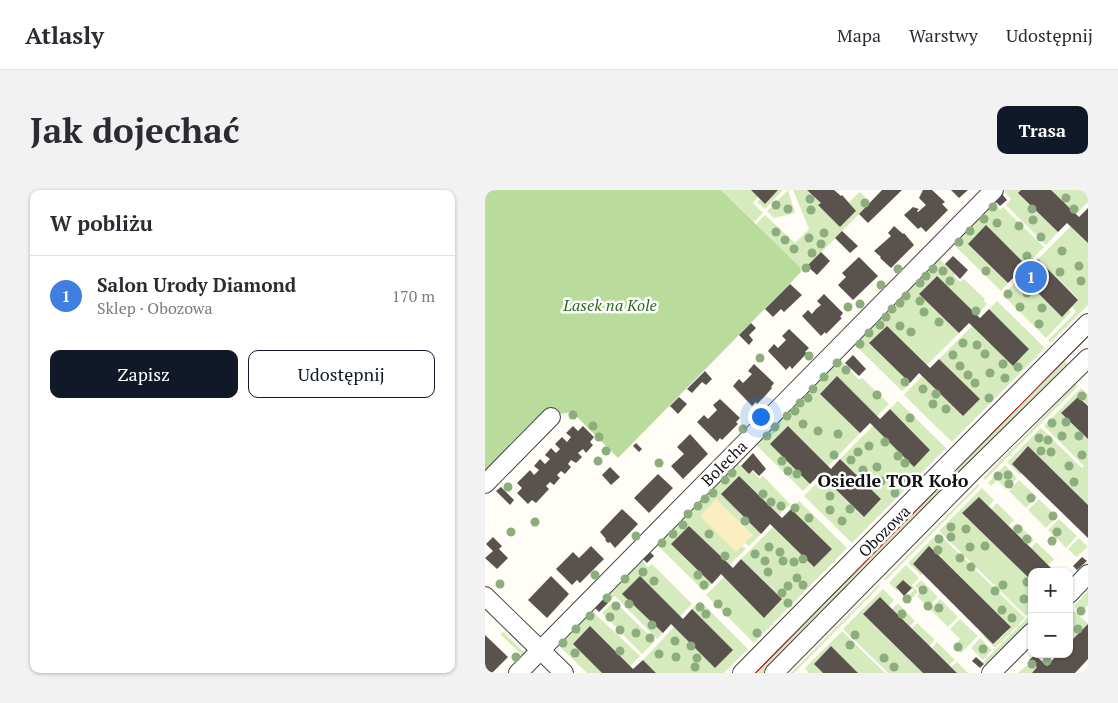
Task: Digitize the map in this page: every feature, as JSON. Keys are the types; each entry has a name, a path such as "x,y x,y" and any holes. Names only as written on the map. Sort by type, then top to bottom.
{"street":[{"name":"Bolecha","path":"518,673 994,190"},
{"name":"Obozowa","path":"743,673 1088,323"},
{"name":"Obozowa","path":"774,673 965,479 1088,358"},
{"path":"485,484 551,417"},
{"path":"1073,590 1088,574"},
{"path":"485,596 563,673"},
{"path":"991,673 1028,636"}],"green space":[{"name":"Lasek na Kole","path":"485,190 721,190 800,267 801,272 618,458 572,412 559,414 485,477"},
{"path":"721,190 751,190 758,197 753,203 763,213 754,222"},
{"path":"778,190 783,190 765,209 757,202 760,199 765,203"},
{"path":"788,190 795,213 774,218 767,211"},
{"path":"793,190 807,190 821,203 819,205 840,227 856,212 848,203 860,192 870,203 802,272 800,267 756,224 765,215 795,243 809,229"},
{"path":"1004,190 1021,190 1019,193 1058,232 1046,245 1006,205 1011,199"},
{"path":"1051,190 1084,190 1088,194 1088,202 1076,214"},
{"path":"992,202 1000,210 1003,207 1044,247 1026,265 986,226 968,244 1008,283 1001,291 952,243"},
{"path":"1071,226 1088,243 1088,305 1050,343 1048,340 1076,312 1072,306 1078,299 1038,259"},
{"path":"938,257 955,274 954,276 960,282 964,279 985,299 984,301 987,304 977,315 936,276 919,294 959,333 927,365 887,326 870,343 910,383 902,391 853,343"},
{"path":"1021,276 1061,316 1069,309 1071,312 1046,338 1003,295"},
{"path":"997,301 1045,348 952,442 904,395 922,376 963,416 980,399 939,359 972,326 1013,366 1029,349 989,309"},
{"path":"839,358 859,380 862,378 889,404 877,416 837,376 820,394 860,433 828,466 788,426 810,484 803,491 754,443"},
{"path":"1063,360 1068,365 765,673 749,673"},
{"path":"1076,384 1078,386 985,480 983,478"},
{"path":"1081,388 1088,395 1088,405 1078,397 1061,413 1088,439 1088,505 1028,446 1017,457 1022,473 1020,475 1007,462 1041,428 1082,468 1084,466 1044,426"},
{"path":"898,401 946,448 852,543 804,496 823,477 863,517 881,500 840,459 873,426 914,466 930,450 890,409"},
{"path":"736,462 749,474 752,471 760,479 763,476 790,504 779,515 738,476 721,494 761,534 749,546 745,543 752,535 742,546 746,549 729,565 689,526 672,544 712,584 704,591 655,543"},
{"path":"1005,465 1017,478 1006,489 997,480 991,486 988,483"},
{"path":"1019,480 1037,497 1026,508 1009,491"},
{"path":"978,484 979,486 886,580 884,579"},
{"path":"982,488 994,500 989,506 979,497 962,513 1028,577 1028,614 1026,616 939,531"},
{"path":"1039,499 1057,517 1046,528 1028,510"},
{"path":"799,501 847,548 754,643 706,595 724,577 765,617 782,599 741,559 773,527 814,567 832,549 791,509"},
{"path":"997,503 1014,520 1008,526 991,509"},
{"path":"1059,519 1077,536 1066,548 1058,539 1052,544 1050,542 1054,536 1048,530"},
{"path":"1017,523 1034,540 1028,545 1011,528"},
{"path":"938,533 1025,618 995,648 983,636 984,634 1001,638 1011,627 929,547 913,564 923,574 921,575 908,563"},
{"path":"1079,538 1088,547 1076,557 1068,549"},
{"path":"1036,542 1054,559 1048,565 1031,548"},
{"path":"640,559 648,567 652,564 692,604 680,616 639,577 623,594 663,633 657,639 615,596 608,603 602,597"},
{"path":"906,565 919,578 912,585 918,592 908,602 905,599 914,590 906,583 897,591 889,583"},
{"path":"921,580 938,597 928,607 917,596 921,591 915,586"},
{"path":"879,584 880,586 794,673 791,673"},
{"path":"883,589 894,600 889,606 873,604 863,614 923,673 888,673 843,629"},
{"path":"1088,591 1088,605 1081,613 1074,606"},
{"path":"940,599 958,617 948,627 930,609"},
{"path":"614,601 655,641 642,654 602,613"},
{"path":"700,601 748,649 724,673 656,673 643,660 674,627 715,667 692,609"},
{"path":"898,603 915,621 910,626 892,609"},
{"path":"590,609 640,656 630,666 590,627 602,673 587,673 556,643"},
{"path":"1073,610 1088,624 1073,639"},
{"path":"1028,617 1028,623 987,665 983,662"},
{"path":"960,619 978,636 961,653 954,646 960,639 950,629"},
{"path":"917,623 935,640 929,646 912,628"},
{"path":"842,631 885,673 858,673 831,646 814,664 823,673 809,673 805,668"},
{"path":"503,632 526,654 524,657 500,634"},
{"path":"980,638 992,650 983,660 971,648"},
{"path":"937,642 955,660 949,665 932,648"},
{"path":"957,662 968,673 957,673 951,667"},
{"path":"1031,662 1037,667 1032,673 1018,673"}],"sand":[{"path":"716,499 753,535 736,552 700,516"}],"building":[{"path":"751,190 778,190 765,204"},
{"path":"807,190 834,190 842,195 856,211 840,227 818,205 821,203"},
{"path":"882,190 902,190 868,223 859,214"},
{"path":"923,190 932,190 945,202 942,204 948,210 926,232 921,227 918,229 904,215 913,207 919,209 918,212 926,205 919,198"},
{"path":"951,190 968,190 959,198"},
{"path":"1021,190 1051,190 1079,217 1088,208 1088,243 1067,223 1058,232 1018,193"},
{"path":"1002,194 1007,200 1000,206 995,201"},
{"path":"986,225 1029,268 1038,259 1078,300 1062,317 1018,273 1008,283 968,244"},
{"path":"894,226 904,233 914,245 891,268 874,251 891,236 888,233"},
{"path":"842,231 858,246 850,253 835,238"},
{"path":"821,252 830,261 817,275 807,266"},
{"path":"953,256 968,270 960,279 945,264"},
{"path":"859,257 878,276 853,300 838,285 846,277 842,273"},
{"path":"937,276 980,318 989,309 1029,349 1013,366 969,323 959,333 919,294"},
{"path":"790,284 802,295 784,312 781,309 773,317 765,309"},
{"path":"824,294 843,313 840,317 842,318 826,334 825,332 821,336 802,316 808,310 812,314 821,305 817,301"},
{"path":"751,323 756,328 749,335 753,340 749,345 739,335"},
{"path":"887,326 930,368 939,359 980,399 963,416 919,373 910,383 869,343"},
{"path":"789,329 809,348 805,352 807,353 792,369 790,366 786,370 768,351 774,344 778,348 786,340 782,336"},
{"path":"853,355 866,369 859,376 845,363"},
{"path":"754,364 774,383 765,396 752,406 733,386 739,379 743,383 752,374 748,371"},
{"path":"705,371 712,379 706,385 702,382 692,393 687,389"},
{"path":"837,376 880,419 890,409 930,450 914,467 870,423 860,433 820,394"},
{"path":"679,397 687,404 678,414 670,406"},
{"path":"1078,397 1088,406 1088,439 1061,413"},
{"path":"720,399 740,418 736,422 738,424 722,440 720,438 717,442 697,422 704,415 708,419 717,410 713,405"},
{"path":"573,426 578,431 583,426 594,437 590,442 593,445 586,453 583,449 578,453 582,457 576,463 571,460 568,464 571,467 565,474 561,471 557,475 560,478 554,485 550,482 546,486 549,489 536,503 532,500 528,504 517,493 522,488 517,483 530,470 534,475 539,470 534,466 540,459 545,464 550,459 545,455 551,448 556,453 560,449 555,444 562,437 567,442 571,437 566,433"},
{"path":"788,426 831,469 840,459 881,499 864,517 820,474 810,484 770,444"},
{"path":"690,434 708,454 683,479 671,466 684,454 677,447"},
{"path":"636,443 642,449 639,452 633,446"},
{"path":"1028,446 1088,505 1088,538 1012,464"},
{"path":"753,453 766,469 759,476 753,470 749,474 741,466"},
{"path":"610,467 620,477 611,485 602,475"},
{"path":"658,474 673,488 649,513 634,498"},
{"path":"739,476 782,518 791,509 832,549 814,567 770,524 761,534 721,494"},
{"path":"501,487 514,500 510,505 496,491"},
{"path":"979,497 1051,568 1028,568 1028,577 962,513"},
{"path":"622,509 638,524 615,548 610,542 608,543 605,540 600,532"},
{"path":"689,526 733,568 741,559 782,599 764,618 721,574 712,584 671,544"},
{"path":"493,537 502,546 499,549 508,558 497,569 485,558 493,551 486,544"},
{"path":"591,546 604,559 580,583 577,580 572,585 556,569 573,552 579,558"},
{"path":"929,546 1011,627 993,644 913,564"},
{"path":"650,552 654,556 647,563 643,559"},
{"path":"1082,557 1087,561 1077,570 1073,566"},
{"path":"551,576 569,594 547,618 528,600"},
{"path":"640,576 683,619 692,609 733,650 715,668 671,624 663,633 622,594"},
{"path":"903,580 912,588 904,596 896,587"},
{"path":"880,597 957,673 923,673 863,614"},
{"path":"603,598 608,603 599,612 594,607"},
{"path":"1088,624 1088,659 1075,673 1032,673 1037,667 1029,660 1031,658 1038,658 1047,666 1054,658 1073,658 1073,639"},
{"path":"590,626 633,669 643,660 656,673 602,673 573,644"},
{"path":"485,635 508,657 492,673 485,673"},
{"path":"831,646 858,673 823,673 814,664"},
{"path":"976,657 984,664 980,668 972,661"}],"tram line":[{"path":"756,673 1088,336"}],"place":[{"name":"Salon Urody Diamond","path":"1031,277"}],"district":[{"name":"Osiedle TOR Koło","path":"893,481"}]}
